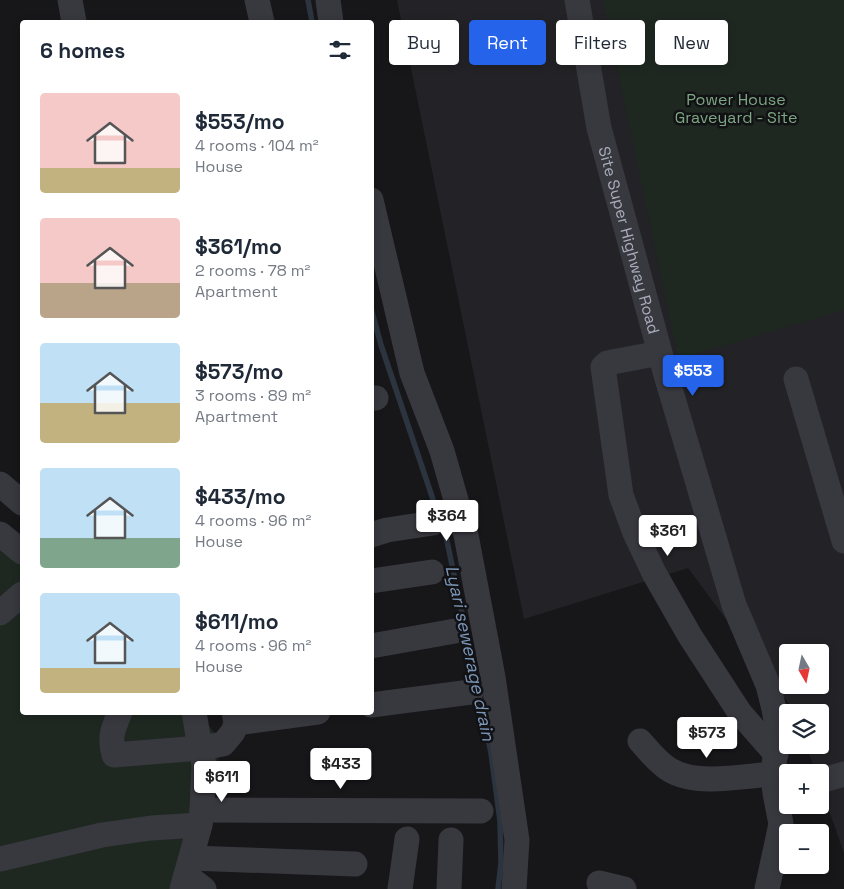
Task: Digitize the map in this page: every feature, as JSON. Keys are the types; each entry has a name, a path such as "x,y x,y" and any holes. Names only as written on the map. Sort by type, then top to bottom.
{"street":[{"path":"70,0 74,20"},
{"path":"256,0 261,20"},
{"path":"328,0 331,20"},
{"name":"Site Super Highway Road","path":"577,0 599,128 660,353 734,604 768,685 778,731 778,778 781,824 767,889"},
{"path":"374,213 412,373 442,451 466,535 494,677 517,840 514,889"},
{"path":"640,741 660,763 672,771 688,777 709,779 778,778 740,713 690,636 654,573 635,533 621,495 604,364 660,353"},
{"path":"796,379 844,541"},
{"path":"0,484 20,501"},
{"path":"374,534 433,523"},
{"path":"374,581 432,572"},
{"path":"0,613 20,596"},
{"path":"374,645 455,631"},
{"path":"374,706 471,692"},
{"path":"119,715 110,743 114,754 200,748 223,744 233,732 235,718 276,715"},
{"path":"194,715 204,764 201,818 191,878 355,864"},
{"path":"829,778 844,774"},
{"path":"0,859 102,835 201,818 481,811"},
{"path":"400,889 407,839"},
{"path":"449,889 451,840"},
{"path":"599,883 624,889"}],"shaded area":[{"path":"397,0 844,0 844,853 829,810 829,764 813,764 809,754 829,754 829,704 789,704 782,694 829,694 829,644 779,644 779,690 688,568 524,619 410,65 459,65 459,20 401,20"}],"green space":[{"name":"Power House Graveyard - Site","path":"603,0 844,0 844,310 678,359 617,65 645,65 645,20 607,20"},
{"path":"0,530 20,546 20,715 201,715 223,744 180,889 0,889"}],"waterway":[{"name":"Lyari sewerage drain","path":"308,0 312,20"},
{"name":"Lyari sewerage drain","path":"374,319 447,541 491,753 500,821 501,863 498,889"}]}
